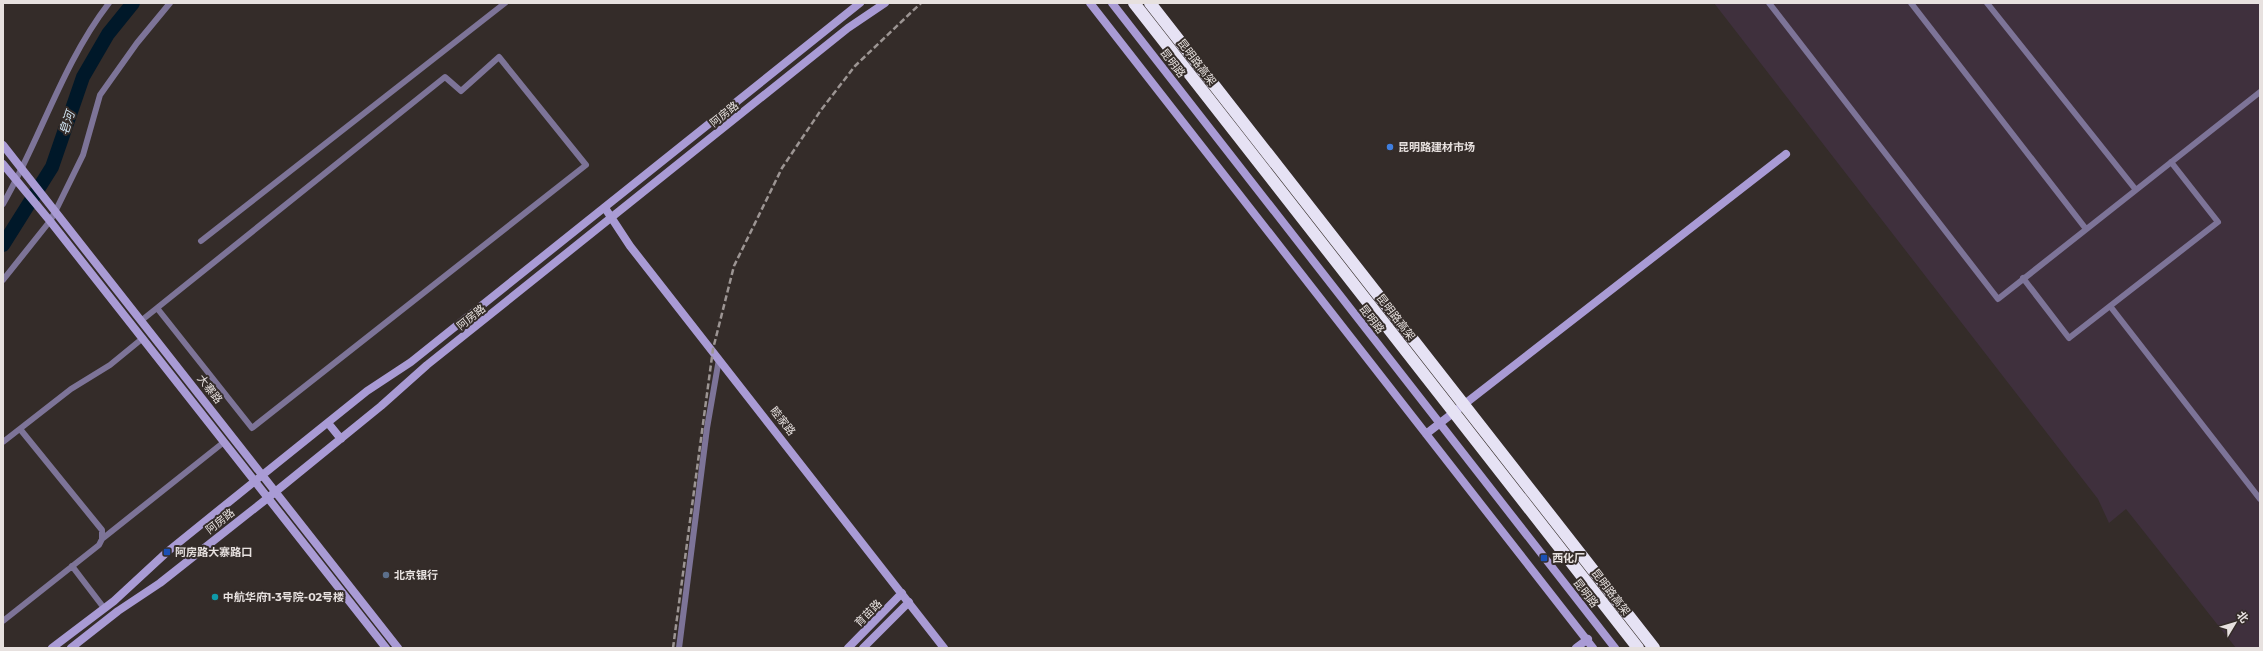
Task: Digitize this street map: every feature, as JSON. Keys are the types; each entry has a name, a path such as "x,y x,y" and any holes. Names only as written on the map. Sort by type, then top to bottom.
{"highway":[{"name":"昆明路高架","path":"1134,3 1638,648"},
{"name":"昆明路高架","path":"1150,3 1654,648"}],"main road":[{"name":"阿房路","path":"52,648 104,608 167,552 328,422 367,391 411,362 860,3"},
{"name":"阿房路","path":"71,648 118,611 160,583 269,497 341,439 427,365 848,28 885,3"},
{"path":"1090,3 1593,648"},
{"name":"昆明路","path":"1112,3 1615,648"},
{"name":"大寨路","path":"3,145 263,474 398,648"},
{"path":"1426,434 1786,154"},
{"name":"大寨路","path":"3,164 269,497 386,648"},
{"name":"睦家路","path":"605,208 613,217 630,246 944,648"},
{"path":"328,422 341,439"},
{"name":"育苗路","path":"848,648 902,593"},
{"name":"育苗路","path":"863,648 909,602"},
{"path":"1576,648 1587,639"}],"street":[{"path":"3,204 17,181 62,79 90,28 109,3"},
{"path":"3,280 50,221 55,212 83,155 100,95 137,43 170,3"},
{"path":"201,241 505,3"},
{"path":"1769,3 1998,299 2260,92"},
{"path":"1912,3 2086,229"},
{"path":"1987,3 2136,190"},
{"path":"142,320 445,77 461,91 499,57 586,164 252,428 157,308"},
{"path":"2024,278 2070,338 2218,222 2171,162"},
{"path":"2110,306 2260,500"},
{"path":"3,442 70,390 110,365 143,338"},
{"path":"679,648 707,428 719,358"},
{"path":"20,429 102,530 102,539"},
{"path":"3,621 99,545 102,539 224,442"},
{"path":"72,566 104,608"}],"shaded area":[{"path":"1714,3 2260,3 2260,648 2236,648 2126,509 2109,523 2098,499"}],"waterway":[{"name":"皂河","path":"3,245 52,167 83,77 108,34 133,3"}],"railway":[{"path":"673,648 713,349 734,266 782,168 821,110 855,66 921,3"}],"place":[{"name":"昆明路建材市场","path":"1390,147"},
{"name":"阿房路大寨路口","path":"167,552"},
{"name":"西化厂","path":"1544,558"},
{"name":"北京银行","path":"386,575"},
{"name":"中航华府1-3号院-02号楼","path":"215,597"}]}
